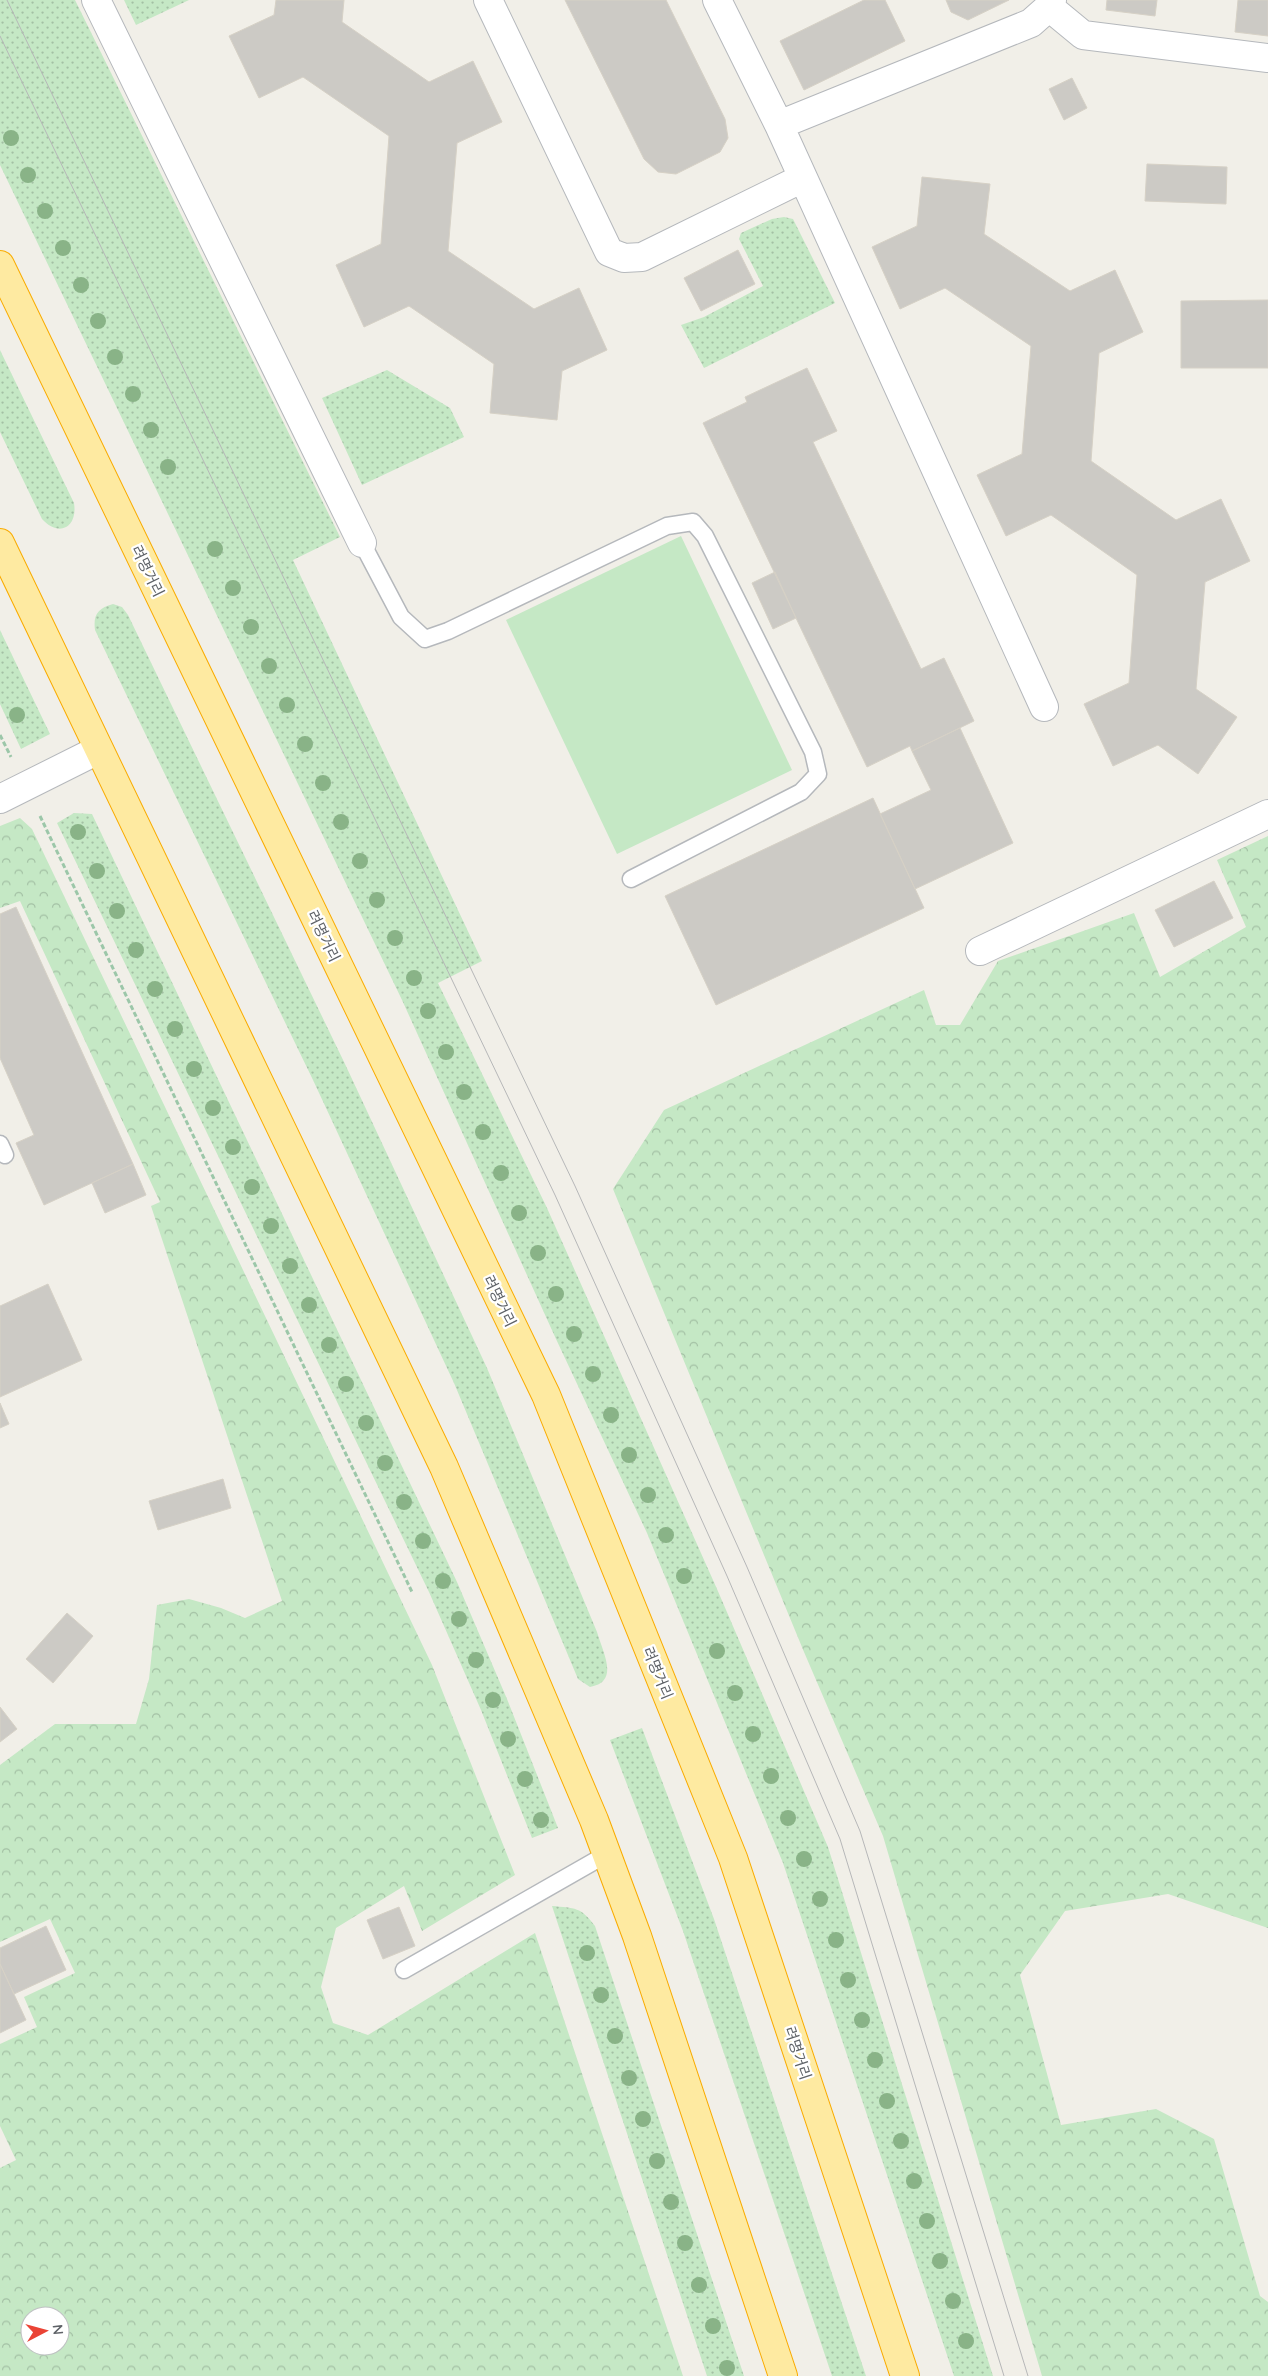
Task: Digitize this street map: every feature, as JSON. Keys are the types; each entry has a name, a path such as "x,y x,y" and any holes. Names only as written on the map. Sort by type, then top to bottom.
{"highway":[{"name":"려명거리","path":"0,265 546,1395 733,1858 905,2376"},
{"path":"0,543 444,1467 607,1854 637,1936 783,2376"}],"street":[{"path":"96,0 362,543"},
{"path":"488,0 608,252 624,258 642,257 803,178"},
{"path":"717,0 779,125 1044,706"},
{"path":"779,125 1031,23 1050,3 1083,35 1268,58"},
{"path":"0,799 98,750"},
{"path":"980,952 1268,814"}],"lane":[{"path":"362,543 402,617 425,639 448,631 667,526 693,522 705,536 813,752 818,774 801,792 631,879"},
{"path":"404,1970 607,1854"}],"path":[{"path":"0,735 412,1592"}],"green space":[{"path":"0,0 75,0 340,537 293,560 482,961 438,983 547,1208 717,1589 828,1847 993,2376 954,2376 783,1863 647,1533 556,1339 402,1000 0,165"},
{"path":"124,0 189,0 136,25"},
{"path":"784,217 793,219 835,303 704,368 681,325 704,317 763,286 739,239 741,233 772,219"},
{"path":"0,350 74,503 73,518 70,524 61,529 48,525 42,519 0,432"},
{"path":"387,370 450,408 464,437 362,485 322,398"},
{"path":"681,536 792,770 617,854 506,620"},
{"path":"113,604 122,607 128,615 345,1064 487,1368 597,1632 607,1666 605,1679 599,1684 590,1687 578,1679 454,1383 313,1080 95,630 96,616 100,610"},
{"path":"0,630 50,734 21,749 0,704"},
{"path":"74,813 92,814 457,1582 507,1699 558,1828 532,1838 481,1710 429,1592 57,823"},
{"path":"20,818 32,829 432,1665 515,1875 422,1931 404,1886 336,1928 321,1987 333,2023 368,2035 535,1933 683,2376 0,2376 0,2168 16,2160 0,2126 0,2044 37,2027 24,1997 75,1973 50,1919 0,1942 0,1765 55,1724 136,1724 149,1679 157,1605 189,1599 221,1608 245,1618 282,1601 151,1206 160,1202 20,901 0,908 0,826"},
{"path":"1268,836 1268,1928 1168,1894 1065,1911 1020,1975 1061,2125 1156,2109 1214,2139 1260,2296 1268,2302 1268,2376 1042,2376 883,1836 804,1652 613,1189 664,1110 924,990 936,1025 960,1025 998,961 1134,913 1160,977 1246,927 1217,860"},
{"path":"642,1728 714,1919 866,2376 832,2376 683,1931 610,1740"},
{"path":"552,1906 577,1910 586,1915 595,1926 744,2376 707,2376"}],"building":[{"path":"276,0 344,0 342,22 429,82 473,61 502,122 457,143 448,251 534,309 579,288 607,350 562,371 557,420 490,413 494,364 409,306 364,327 336,265 381,244 389,136 303,77 259,98 229,36 274,15"},
{"path":"565,0 666,0 725,119 728,138 720,152 676,174 658,172 644,159"},
{"path":"864,0 885,0 905,41 804,90 780,41"},
{"path":"946,0 1009,0 968,20 951,12"},
{"path":"1107,0 1157,0 1155,16 1106,10"},
{"path":"1238,0 1268,0 1268,36 1235,32"},
{"path":"1072,78 1087,108 1064,120 1049,89"},
{"path":"1147,164 1227,167 1226,204 1145,201"},
{"path":"922,177 990,184 984,234 1070,291 1115,270 1143,332 1099,353 1091,461 1176,520 1221,499 1250,561 1205,582 1196,689 1237,717 1198,774 1158,745 1113,766 1084,704 1129,683 1137,575 1051,515 1006,536 977,475 1022,454 1031,346 945,288 900,309 872,247 917,226"},
{"path":"738,250 755,284 701,311 684,278"},
{"path":"1268,300 1268,368 1181,368 1181,301"},
{"path":"807,368 837,431 813,442 921,669 944,658 974,721 912,751 910,746 867,767 703,423 747,402 745,397"},
{"path":"775,572 796,618 773,629 752,583"},
{"path":"960,728 1013,843 915,889 880,814 931,790 912,751"},
{"path":"873,798 924,908 716,1005 665,896"},
{"path":"1214,881 1233,918 1174,947 1155,910"},
{"path":"16,907 133,1164 44,1205 16,1143 34,1135 0,1058 0,914"},
{"path":"133,1164 146,1195 105,1213 92,1183"},
{"path":"48,1284 82,1360 0,1397 0,1306"},
{"path":"0,1403 9,1424 0,1428"},
{"path":"223,1479 231,1508 158,1530 149,1501"},
{"path":"67,1613 93,1636 53,1683 26,1659"},
{"path":"0,1707 17,1729 0,1742"},
{"path":"399,1907 415,1946 383,1959 367,1920"},
{"path":"46,1926 66,1970 14,1994 0,1964 0,1948"},
{"path":"0,1964 26,2020 0,2033"}],"tram line":[{"path":"7,0 575,1186 747,1567 860,1831 1028,2376"},
{"path":"0,36 555,1195 727,1576 840,1839 1004,2376"}]}
